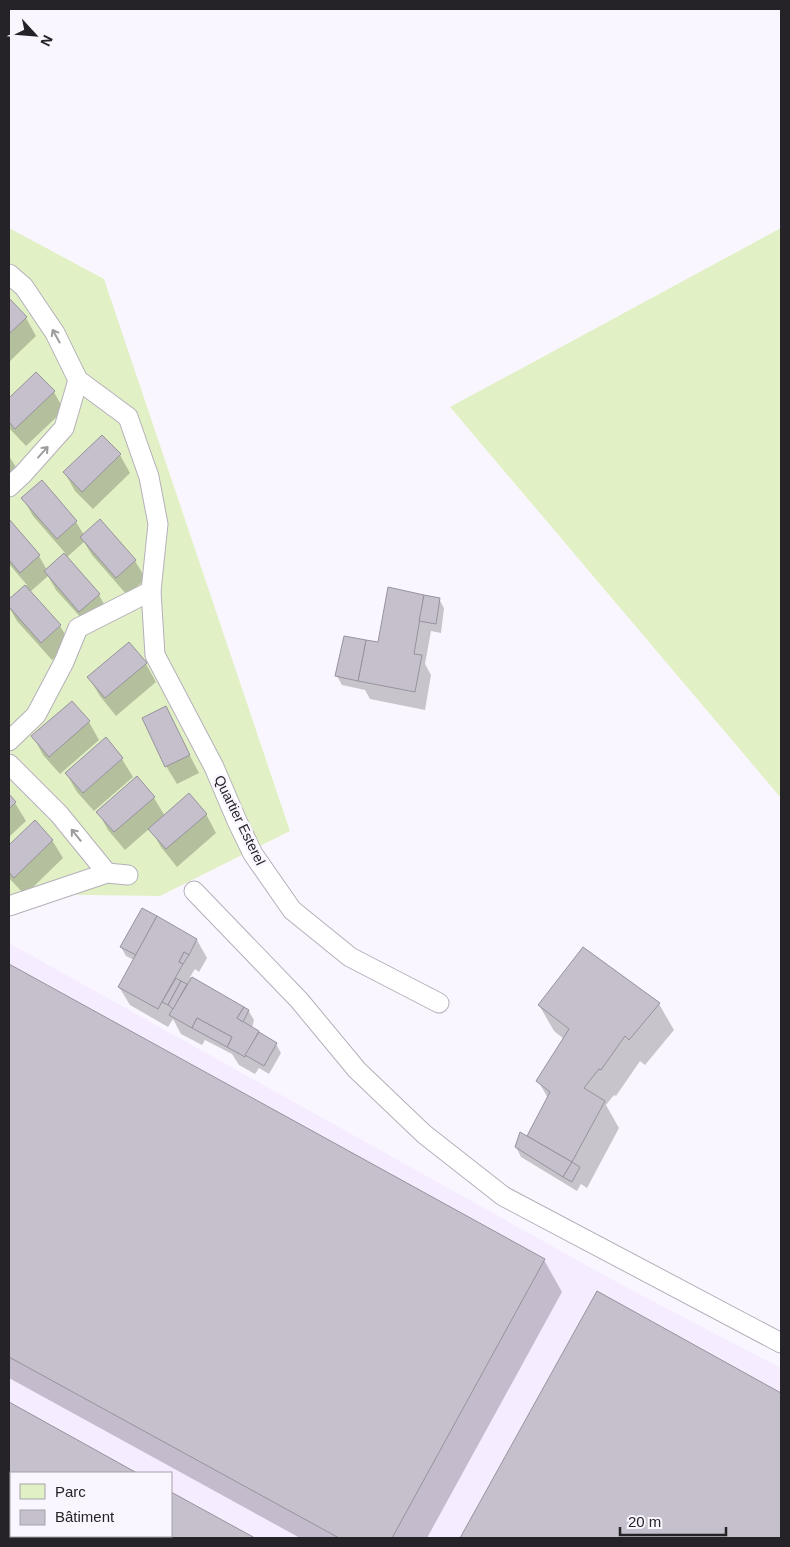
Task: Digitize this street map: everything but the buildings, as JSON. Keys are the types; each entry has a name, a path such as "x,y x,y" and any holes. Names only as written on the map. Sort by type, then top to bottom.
{"lane":[{"name":"Quartier Esterel","path":"9,274 24,287 55,333 78,380 128,416 149,477 158,524 151,592 155,655 214,767 253,854 292,910 350,957 439,1003"},
{"path":"9,487 64,428 78,380"},
{"path":"9,741 36,715 64,662 78,628 151,592"},
{"path":"9,764 59,814 106,873"},
{"path":"9,906 106,873 128,875"},
{"path":"194,891 299,1000 356,1070 424,1134 504,1196 781,1343"}],"shaded area":[{"path":"9,943 622,1285 781,1368 781,1538 9,1538"}],"green space":[{"path":"9,228 104,279 290,831 160,896 9,894"},
{"path":"781,228 781,798 450,407"}]}
